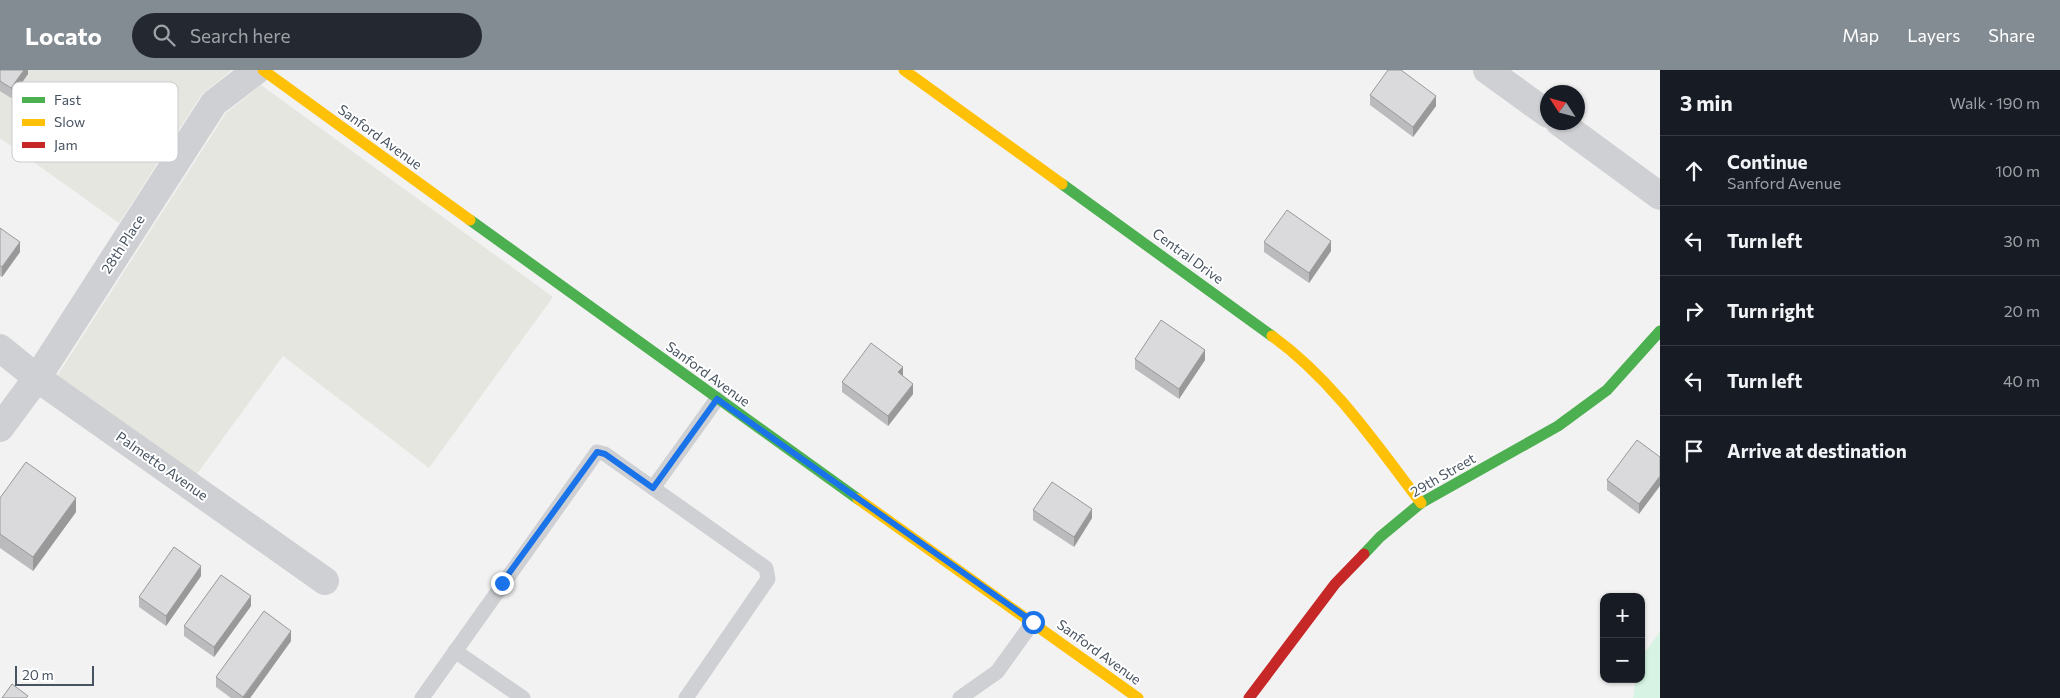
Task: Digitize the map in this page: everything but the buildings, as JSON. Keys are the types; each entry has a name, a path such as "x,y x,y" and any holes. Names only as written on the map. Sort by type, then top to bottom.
{"street":[{"name":"28th Place","path":"178,159 214,103 257,70"},
{"name":"Sanford Avenue","path":"263,70 717,399 1138,698"},
{"name":"Central Drive","path":"904,70 1285,345 1352,410 1421,503"},
{"path":"1487,70 1540,108"},
{"path":"1570,130 1660,196"},
{"name":"28th Place","path":"0,428 38,378 176,162"},
{"name":"29th Street","path":"1249,698 1335,584 1380,537 1421,503 1558,426 1607,390 1660,330"},
{"name":"Palmetto Avenue","path":"0,348 38,378 325,581"}],"lane":[{"path":"653,488 717,399"},
{"path":"422,698 597,452 605,454 766,568 768,578 686,698"},
{"path":"960,698 997,672 1033,622"},
{"path":"454,651 523,698"}],"shaded area":[{"path":"0,70 232,70 202,94 178,131 178,82 12,82 12,147 0,138"},
{"path":"261,85 553,297 429,468 283,356 197,474 57,376 226,113"},
{"path":"34,162 158,162 119,223"}],"green space":[{"path":"1660,632 1660,698 1633,698 1635,683 1645,683 1645,653"}],"traffic: fast":[{"path":"1062,184 1272,336"},
{"path":"470,220 858,499"},
{"path":"1364,554 1380,537 1421,503 1558,426 1607,390 1660,331"}],"traffic: slow":[{"path":"263,70 470,220"},
{"path":"904,70 1062,184"},
{"path":"1272,336 1315,372 1334,393 1370,436 1421,503"},
{"path":"858,499 1138,698"}],"traffic: jam":[{"path":"1249,698 1335,584 1364,554"}],"route":[{"path":"502,583 597,452 605,454 653,488 717,399 1033,622"}]}
